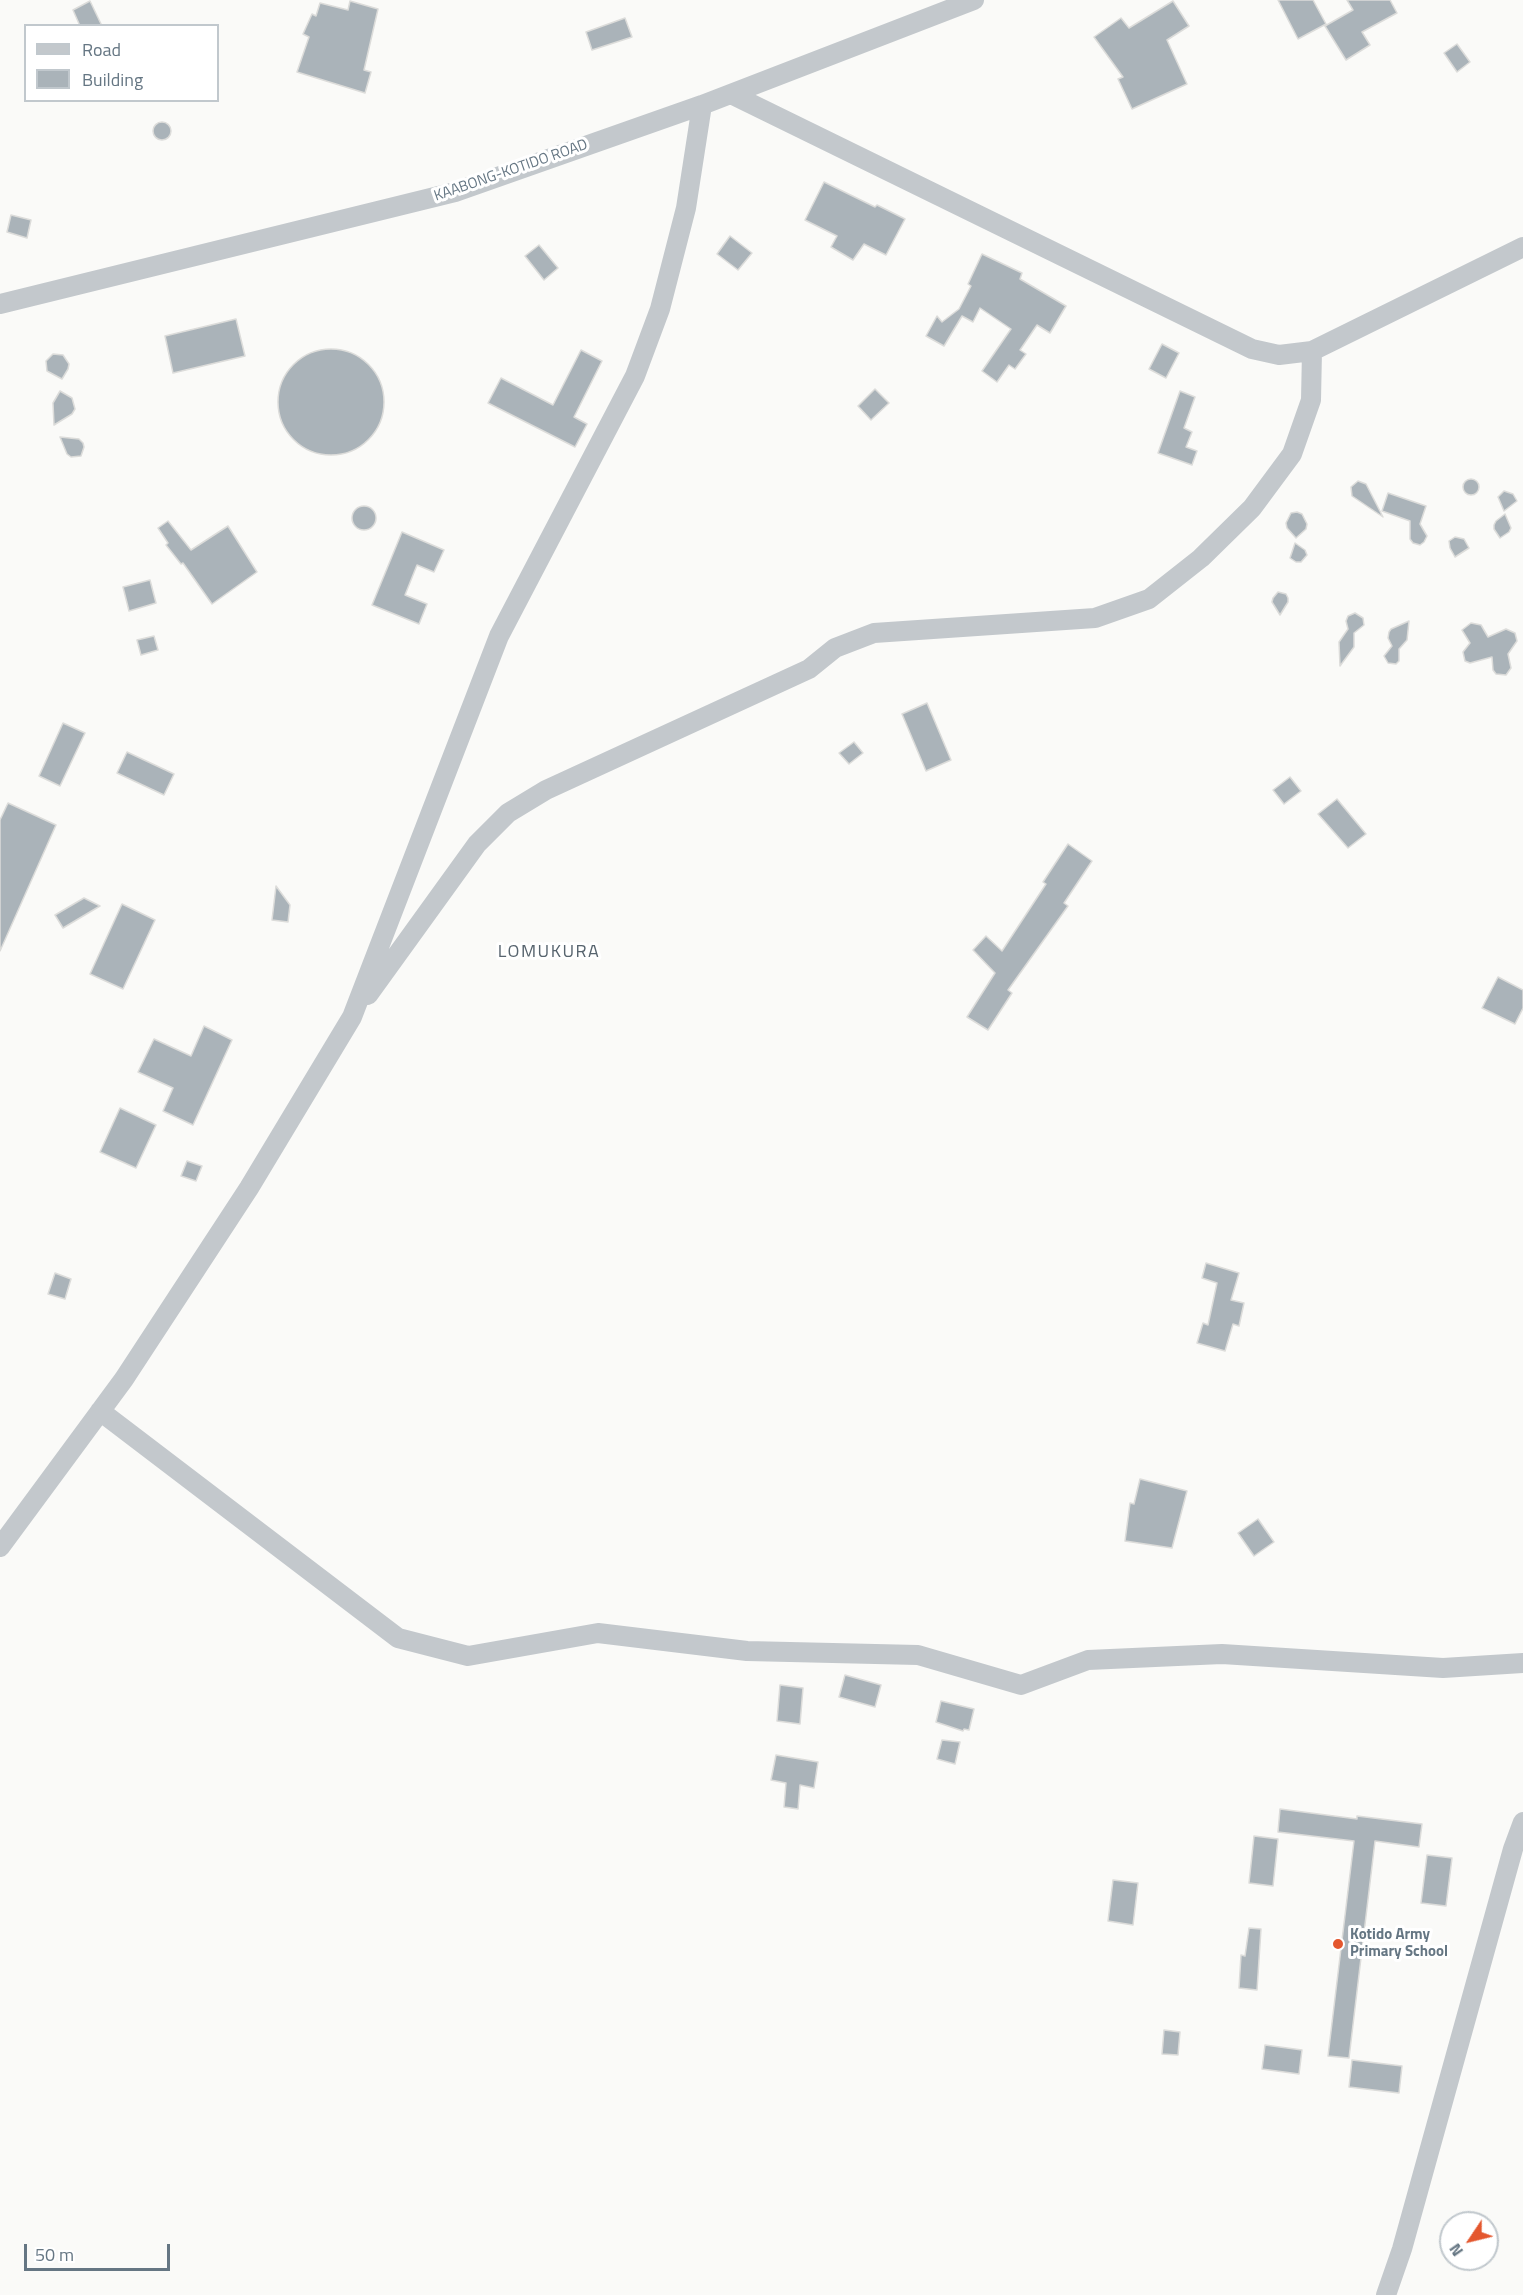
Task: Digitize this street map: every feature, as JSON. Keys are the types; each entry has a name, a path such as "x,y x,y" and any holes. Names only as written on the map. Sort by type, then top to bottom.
{"street":[{"name":"KAABONG-KOTIDO ROAD","path":"0,304 455,192 702,105 974,0"},
{"path":"731,94 1252,349 1280,355 1312,351 1523,247"},
{"path":"352,1017 499,636 639,365 660,309 686,208 702,105"},
{"path":"0,1547 124,1379 249,1188 352,1017 477,844 508,813 546,790 809,669 835,648 874,633 1095,618 1149,599 1201,558 1252,508 1292,454 1311,400 1312,351"},
{"path":"100,1411 398,1638 468,1656 598,1633 747,1652 918,1655 1022,1685 1088,1660 1211,1654 1443,1668 1523,1663"},
{"path":"1386,2295 1402,2249 1513,1849 1523,1822"}],"building":[{"path":"1278,0 1313,0 1326,24 1298,39"},
{"path":"1347,0 1390,0 1397,13 1362,32 1370,45 1346,60 1325,26 1353,10"},
{"path":"90,1 101,24 79,24 73,10"},
{"path":"350,1 378,9 364,70 371,72 365,93 297,72 309,37 303,34 312,14 316,16 320,3 348,10"},
{"path":"1173,1 1189,26 1167,40 1187,84 1132,109 1118,79 1123,77 1094,37 1121,18 1129,28"},
{"path":"625,18 632,37 592,50 586,32"},
{"path":"1457,44 1470,62 1457,72 1444,53"},
{"path":"162,122 168,125 171,131 168,137 162,140 156,137 153,131 156,125"},
{"path":"824,182 905,219 886,255 864,244 853,260 831,247 837,236 805,220"},
{"path":"11,215 31,220 27,238 7,232"},
{"path":"730,236 752,253 738,270 717,254"},
{"path":"539,245 558,268 544,280 525,256"},
{"path":"982,254 1022,273 1020,279 1066,306 1050,333 1037,325 1020,350 1026,354 1015,369 1009,365 997,382 982,371 1011,329 980,308 973,322 962,316 944,346 926,336 937,316 942,322 959,309 971,286 968,284"},
{"path":"236,319 245,356 173,373 165,336"},
{"path":"1162,344 1179,353 1166,378 1149,369"},
{"path":"331,349 351,353 368,365 380,382 384,402 380,422 368,439 351,451 331,455 311,451 294,439 282,422 278,402 282,382 294,365 311,353"},
{"path":"581,350 602,361 574,417 587,424 575,447 488,403 501,378 553,405"},
{"path":"53,354 63,355 69,364 62,379 47,371 46,361"},
{"path":"875,389 889,403 871,420 858,406"},
{"path":"60,391 72,398 75,409 72,414 54,425 53,403"},
{"path":"1180,391 1195,397 1184,428 1192,432 1186,447 1197,451 1192,465 1158,453"},
{"path":"60,437 79,439 84,447 81,456 71,457 67,454"},
{"path":"1468,479 1474,479 1479,487 1477,493 1468,495 1463,490 1463,484"},
{"path":"1358,481 1366,484 1383,517 1352,496 1351,487"},
{"path":"1504,491 1513,494 1517,501 1504,511 1498,497"},
{"path":"1388,493 1426,506 1420,524 1427,536 1420,545 1413,543 1410,539 1410,521 1382,511"},
{"path":"364,506 369,507 375,513 375,523 369,529 364,530 359,529 353,523 352,518 353,513 359,507"},
{"path":"1291,513 1302,514 1307,524 1306,529 1296,538 1287,528 1286,523"},
{"path":"1505,514 1511,528 1500,538 1494,525"},
{"path":"168,521 191,550 228,526 257,572 212,604 183,563 181,564 166,545 168,543 158,528"},
{"path":"402,532 444,550 434,572 417,565 405,595 427,604 419,624 372,605"},
{"path":"1455,537 1464,539 1469,548 1455,557 1449,541"},
{"path":"1295,543 1305,550 1307,555 1301,562 1290,558"},
{"path":"150,580 156,603 129,611 123,587"},
{"path":"1278,592 1286,594 1288,598 1280,615 1272,602"},
{"path":"1355,613 1363,618 1364,625 1354,633 1354,647 1340,666 1339,642 1348,629 1346,621 1348,616"},
{"path":"1409,621 1407,640 1399,649 1399,661 1396,664 1388,663 1384,656 1392,646 1388,638 1389,632"},
{"path":"1471,623 1481,625 1488,637 1506,629 1515,633 1517,641 1508,654 1511,668 1506,675 1496,674 1493,670 1492,657 1470,663 1465,661 1463,652 1470,643 1462,630"},
{"path":"154,636 158,650 141,655 137,640"},
{"path":"927,703 951,760 926,771 902,714"},
{"path":"63,723 85,733 60,786 39,776"},
{"path":"854,742 863,753 849,764 839,753"},
{"path":"127,752 174,774 164,795 117,773"},
{"path":"1290,777 1301,791 1284,804 1273,790"},
{"path":"1337,799 1366,834 1348,848 1318,814"},
{"path":"8,803 56,825 0,951 0,820"},
{"path":"1068,844 1092,861 1064,903 1068,906 1008,990 1012,993 988,1030 967,1017 995,973 973,950 986,936 1002,951 1046,884 1043,882"},
{"path":"276,886 290,905 288,922 272,920"},
{"path":"84,898 100,906 63,928 55,915"},
{"path":"122,904 155,920 123,989 90,974"},
{"path":"1498,977 1523,990 1523,1008 1515,1024 1482,1008"},
{"path":"204,1026 232,1040 193,1125 163,1111 173,1088 138,1072 154,1039 191,1056"},
{"path":"120,1108 156,1125 136,1168 100,1152"},
{"path":"187,1161 202,1166 196,1181 181,1176"},
{"path":"1206,1263 1239,1273 1231,1300 1244,1303 1239,1326 1233,1324 1225,1351 1197,1343 1203,1323 1208,1325 1217,1283 1202,1278"},
{"path":"55,1273 71,1279 65,1299 48,1294"},
{"path":"1140,1479 1187,1491 1172,1548 1125,1541 1130,1503 1134,1504"},
{"path":"1258,1519 1274,1542 1254,1556 1238,1533"},
{"path":"845,1675 881,1685 875,1707 839,1697"},
{"path":"780,1685 803,1688 800,1724 777,1721"},
{"path":"941,1701 974,1709 969,1730 964,1729 963,1731 936,1722"},
{"path":"942,1740 960,1742 955,1764 937,1759"},
{"path":"776,1755 818,1762 814,1788 800,1785 798,1809 784,1807 786,1783 771,1780"},
{"path":"1280,1809 1357,1819 1357,1816 1422,1824 1419,1847 1375,1841 1349,2058 1328,2056 1354,1841 1278,1832"},
{"path":"1254,1836 1278,1839 1273,1886 1249,1883"},
{"path":"1427,1855 1452,1858 1446,1906 1421,1903"},
{"path":"1113,1880 1138,1883 1133,1925 1108,1921"},
{"path":"1249,1928 1261,1929 1257,1990 1239,1988 1241,1955 1245,1956"},
{"path":"1164,2030 1180,2032 1178,2055 1162,2054"},
{"path":"1265,2045 1302,2050 1299,2074 1262,2069"},
{"path":"1352,2060 1402,2066 1399,2093 1349,2087"}],"place":[{"name":"Kotido Army Primary School","path":"1338,1944"}],"district":[{"name":"LOMUKURA","path":"549,953"}]}
